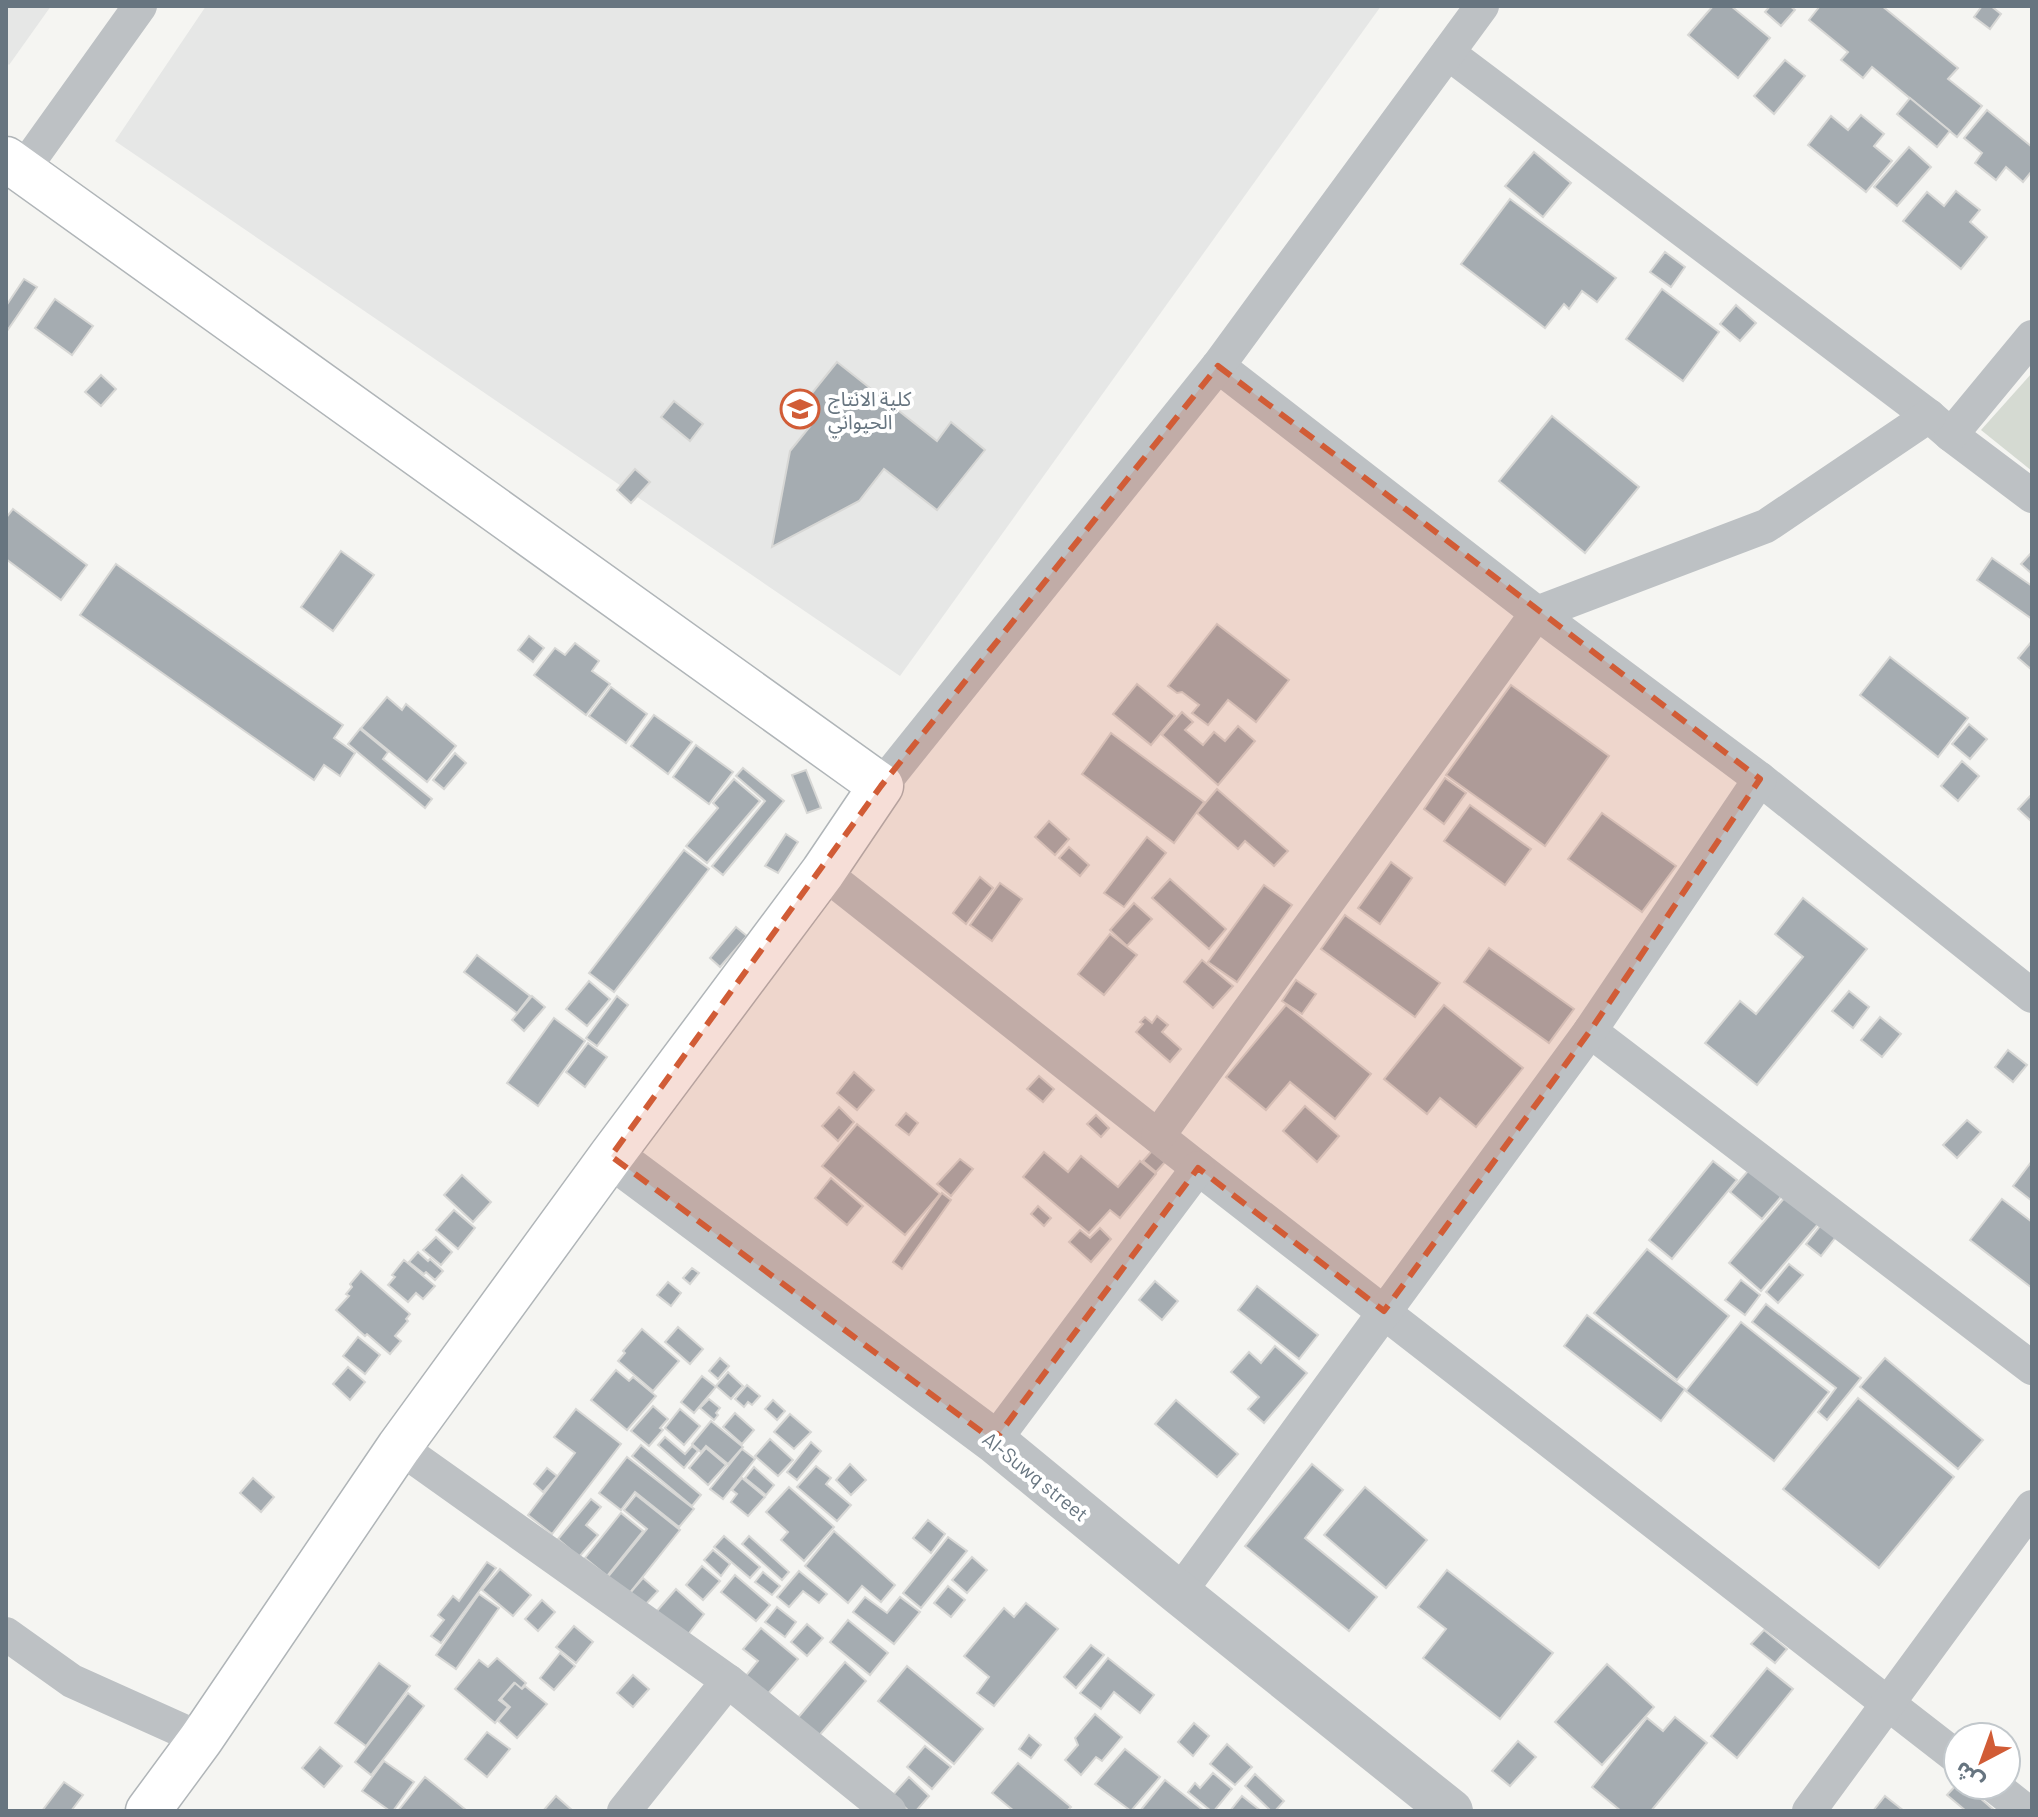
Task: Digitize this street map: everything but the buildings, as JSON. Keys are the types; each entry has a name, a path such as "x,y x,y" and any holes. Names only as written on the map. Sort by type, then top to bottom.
{"main road":[{"path":"14,165 881,786 823,872 399,1447 201,1739 148,1811"}],"street":[{"path":"14,165 140,6"},
{"path":"881,786 1218,366 1482,6"},
{"path":"1448,53 2032,496"},
{"path":"1158,1136 1537,613 1766,526 1940,425 2032,337"},
{"path":"1218,366 1537,613 1760,779 2032,996"},
{"path":"1179,1593 1590,1031 1760,779"},
{"path":"823,872 1198,1168 1942,1745"},
{"path":"1590,1031 2032,1368"},
{"name":"Al-Suwq street","path":"611,1156 994,1441 1430,1805"},
{"path":"994,1441 1198,1168"},
{"path":"399,1447 728,1681 889,1811"},
{"path":"1809,1811 2032,1507"},
{"path":"6,1634 72,1681 201,1739"},
{"path":"624,1811 728,1681"}],"highlighted area":[{"path":"1218,366 1760,779 1590,1031 1384,1311 1198,1168 994,1441 611,1156 881,786"}],"shaded area":[{"path":"6,6 51,6 9,65 6,62"},
{"name":"كلية الانتاج الحيواني","path":"206,6 1381,6 900,676 115,141"},
{"path":"2032,373 2032,471 1981,430"}],"place":[{"name":"كلية الانتاج الحيواني","path":"800,409"}]}
